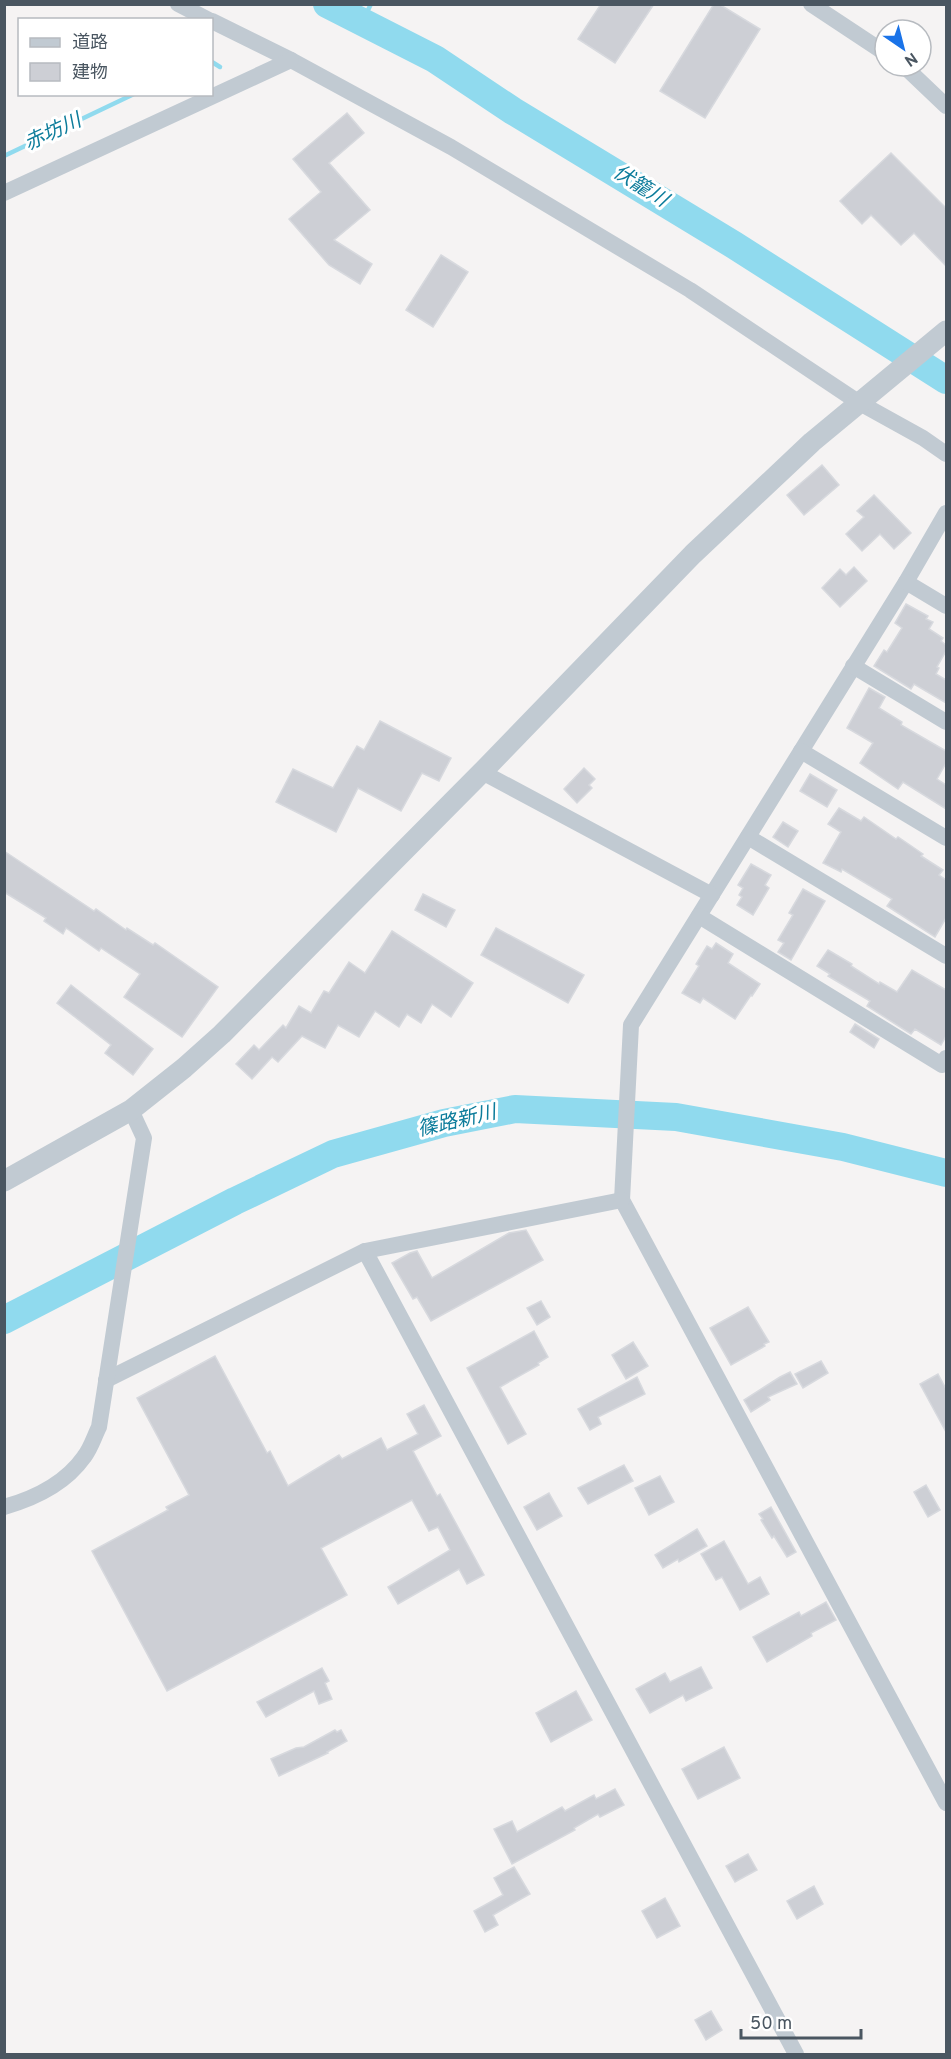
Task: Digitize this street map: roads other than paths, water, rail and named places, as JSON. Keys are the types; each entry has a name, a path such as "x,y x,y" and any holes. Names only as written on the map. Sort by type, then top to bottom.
{"street":[{"path":"178,4 206,18"},
{"path":"811,4 873,45"},
{"path":"213,21 291,60 451,147 681,284 864,397 946,454"},
{"path":"4,193 291,60"},
{"path":"918,78 946,106"},
{"path":"4,1180 131,1110 222,1034 482,772 693,554 812,442 946,331"},
{"path":"946,513 906,582 632,1025 622,1200 946,1803"},
{"path":"906,582 946,606"},
{"path":"854,666 946,722"},
{"path":"801,751 946,838"},
{"path":"482,772 712,895"},
{"path":"748,837 946,956"},
{"path":"699,916 942,1065 946,1058"},
{"path":"4,1508 28,1501 66,1479 86,1456 99,1427 144,1138 131,1110"},
{"path":"106,1380 365,1251 622,1200"},
{"path":"365,1251 796,2055"}],"waterway":[{"name":"伏籠川","path":"327,4 435,59 513,111 734,245 946,380"},
{"name":"赤坊川","path":"362,22 371,4"},
{"name":"赤坊川","path":"213,63 220,67"},
{"name":"赤坊川","path":"4,156 130,96"},
{"name":"篠路新川","path":"4,1320 235,1201 333,1154 444,1123 515,1109 676,1117 843,1147 946,1173"}]}
